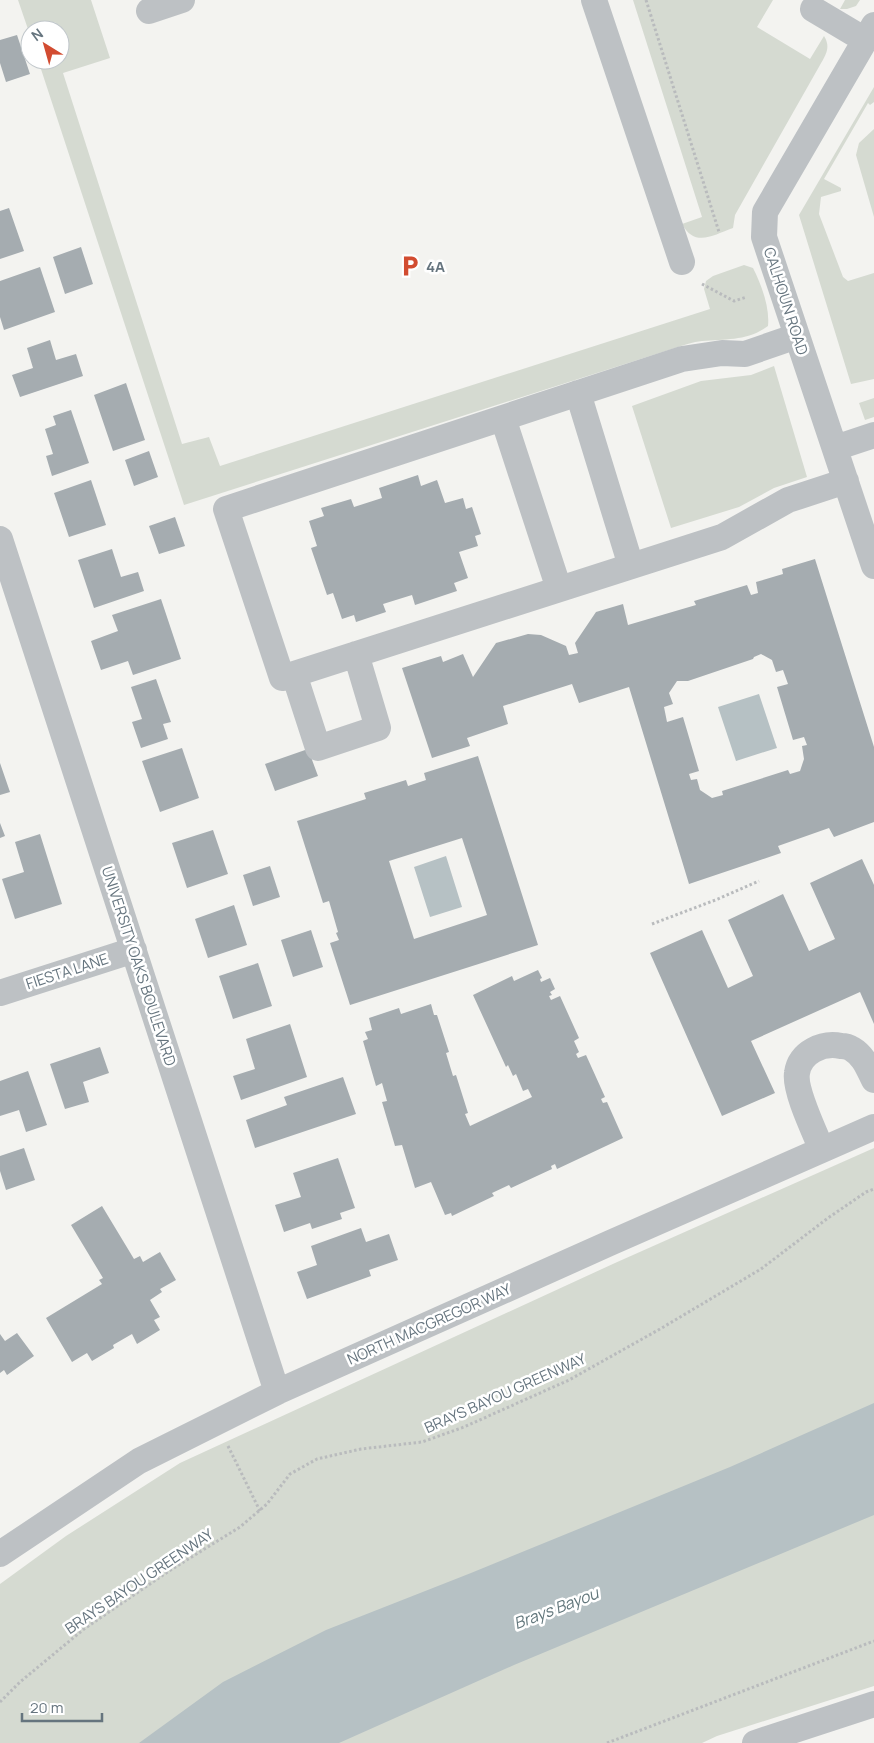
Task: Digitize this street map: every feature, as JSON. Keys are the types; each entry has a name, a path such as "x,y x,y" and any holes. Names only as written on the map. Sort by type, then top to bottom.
{"street":[{"path":"149,11 182,0"},
{"path":"594,0 682,262"},
{"path":"813,9 870,32"},
{"name":"CALHOUN ROAD","path":"870,32 766,212 764,237 874,566"},
{"path":"797,336 745,354 722,353 682,359 226,509 282,678 722,537 788,500 846,481"},
{"path":"578,393 631,566"},
{"path":"503,418 559,589"},
{"path":"835,448 874,435"},
{"name":"UNIVERSITY OAKS BOULEVARD","path":"0,539 10,605 134,950 277,1392"},
{"path":"294,674 318,748 378,728 356,654"},
{"name":"FIESTA LANE","path":"0,992 134,950"},
{"path":"822,1150 798,1089 796,1073 801,1061 810,1051 820,1047 834,1044 851,1048 865,1060 874,1080"},
{"name":"NORTH MACGREGOR WAY","path":"0,1554 139,1462 277,1392 874,1127"},
{"path":"754,1743 874,1704"}],"path":[{"path":"646,0 719,232"},
{"path":"702,284 734,301 746,297"},
{"path":"652,924 759,881"},
{"name":"BRAYS BAYOU GREENWAY","path":"0,1702 20,1682 84,1629 240,1527 267,1504 290,1474 317,1459 361,1449 422,1442 464,1427 569,1380 660,1329 761,1268 828,1218 866,1192 874,1189"},
{"path":"226,1441 260,1511"},
{"path":"607,1743 874,1641"}],"shaded area":[{"path":"18,0 91,0 110,58 63,73 182,444 209,437 220,466 710,309 704,289 706,281 713,276 744,265 753,268 759,281 766,304 768,326 745,337 702,341 685,345 184,505 41,70 70,70 70,20 25,20"},
{"path":"633,0 773,0 757,27 810,59 824,36 826,40 827,51 824,58 735,215 733,228 712,236 699,238 693,236 682,224 702,217"},
{"path":"845,0 860,0 856,6 840,9"},
{"path":"874,87 874,102 870,105 868,103 824,179 841,188 841,191 821,197 819,214 843,277 848,281 874,273 874,379 851,384 799,215"},
{"path":"874,129 874,217 856,155 859,143"},
{"path":"774,366 807,477 774,488 739,507 671,528 632,406 701,381 751,375"},
{"path":"874,398 874,417 865,420 859,403"},
{"path":"874,1148 874,1686 717,1736 702,1743 0,1743 0,1584 66,1536 180,1463 615,1263"}],"water":[{"path":"759,694 777,748 736,761 718,707"},
{"path":"446,856 462,907 430,917 414,867"},
{"name":"Brays Bayou","path":"874,1403 874,1515 514,1665 339,1743 139,1743 223,1682 326,1630 730,1467"}],"building":[{"path":"17,35 20,44 20,70 29,70 30,74 6,82 0,63 0,40"},
{"path":"9,208 24,251 0,259 0,211"},
{"path":"81,247 93,284 65,294 53,257"},
{"path":"40,267 55,312 4,330 0,317 0,281"},
{"path":"50,340 56,360 76,354 83,376 20,397 12,375 33,368 27,348"},
{"path":"126,383 145,440 113,451 94,395"},
{"path":"71,410 89,463 52,476 46,456 53,454 45,429 56,425 53,416"},
{"path":"149,451 158,477 134,486 125,460"},
{"path":"418,475 421,486 437,480 445,503 463,498 466,509 472,507 481,534 475,536 478,546 459,552 468,578 454,583 457,591 415,605 412,595 383,604 386,612 356,622 354,615 342,619 333,593 327,595 311,548 317,546 309,521 324,516 321,508 351,499 354,507 382,498 379,488"},
{"path":"91,480 106,525 69,537 54,493"},
{"path":"175,517 185,546 159,554 149,526"},
{"path":"112,549 121,577 138,572 144,591 94,608 78,560"},
{"path":"815,559 874,747 874,822 834,837 829,828 778,846 781,853 689,884 629,687 579,703 572,684 503,706 508,724 467,738 470,746 432,758 402,668 441,656 443,662 463,654 473,677 496,643 528,634 541,635 566,646 569,655 578,653 575,643 596,612 623,604 628,625 696,605 694,601 747,585 751,595 758,593 756,582 783,574 782,569","holes":["761,654 772,660 776,672 783,670 788,684 777,687 793,740 804,737 807,745 802,746 804,759 800,771 790,774 788,770 722,791 723,795 712,798 700,790 697,779 691,780 689,774 699,771 683,717 667,722 664,707 673,704 669,693 677,681 688,681 753,659"]},
{"path":"161,599 181,659 133,675 128,661 101,670 91,641 118,631 112,615"},
{"path":"156,679 171,722 163,724 168,739 141,748 132,722 142,719 131,687"},
{"path":"182,748 199,798 160,812 142,761"},
{"path":"308,749 318,776 275,791 265,764"},
{"path":"478,756 538,945 350,1005 330,943 339,940 336,933 338,932 329,901 323,903 297,821 366,799 364,793 406,780 408,786 426,780 424,773","holes":["462,838 487,915 414,939 389,861"]},
{"path":"0,763 10,792 0,795"},
{"path":"0,823 5,836 0,838"},
{"path":"213,830 228,874 187,888 172,843"},
{"path":"40,834 62,904 15,919 2,879 24,872 15,842"},
{"path":"862,859 874,885 874,1024 860,992 751,1041 775,1093 722,1116 650,953 702,930 728,988 753,976 728,920 783,894 809,951 835,939 810,883"},
{"path":"270,866 280,897 253,906 243,875"},
{"path":"234,905 247,945 208,958 195,919"},
{"path":"311,930 323,967 293,977 281,940"},
{"path":"258,963 272,1006 233,1019 219,976"},
{"path":"538,970 542,978 540,979 541,982 550,978 555,989 550,992 552,995 549,996 551,1000 560,996 579,1038 574,1041 579,1052 576,1054 578,1058 586,1055 605,1097 601,1099 603,1103 607,1102 623,1138 557,1169 555,1164 551,1166 552,1169 511,1188 509,1185 492,1193 494,1196 452,1216 451,1213 445,1215 431,1182 415,1188 402,1145 395,1146 382,1102 387,1101 382,1083 376,1086 363,1041 368,1039 365,1032 372,1030 369,1018 399,1008 401,1014 431,1004 434,1015 437,1015 449,1052 446,1053 453,1076 456,1075 468,1113 465,1114 470,1126 532,1097 528,1089 523,1091 516,1074 513,1076 508,1065 506,1067 473,995 512,976 514,981"},
{"path":"290,1024 307,1077 241,1100 233,1076 255,1069 246,1039"},
{"path":"100,1047 109,1073 83,1082 89,1102 65,1109 50,1064"},
{"path":"28,1071 47,1125 26,1132 19,1110 0,1116 0,1081"},
{"path":"343,1077 356,1114 255,1148 246,1120 287,1105 284,1097"},
{"path":"24,1148 35,1180 6,1190 0,1171 0,1156"},
{"path":"338,1158 355,1208 340,1213 342,1219 312,1229 310,1223 284,1232 275,1205 301,1197 293,1173"},
{"path":"102,1206 134,1259 140,1256 143,1262 160,1252 176,1280 160,1289 162,1292 150,1300 160,1317 154,1320 160,1330 137,1344 132,1334 113,1345 114,1348 92,1361 87,1353 72,1362 46,1318 102,1284 99,1280 103,1278 71,1225"},
{"path":"361,1228 366,1242 389,1234 398,1260 369,1270 371,1276 307,1299 297,1272 317,1265 311,1246"},
{"path":"17,1333 34,1356 7,1375 4,1370 0,1373 0,1334 5,1341"}],"place":[{"name":"4A","path":"410,266"}]}
